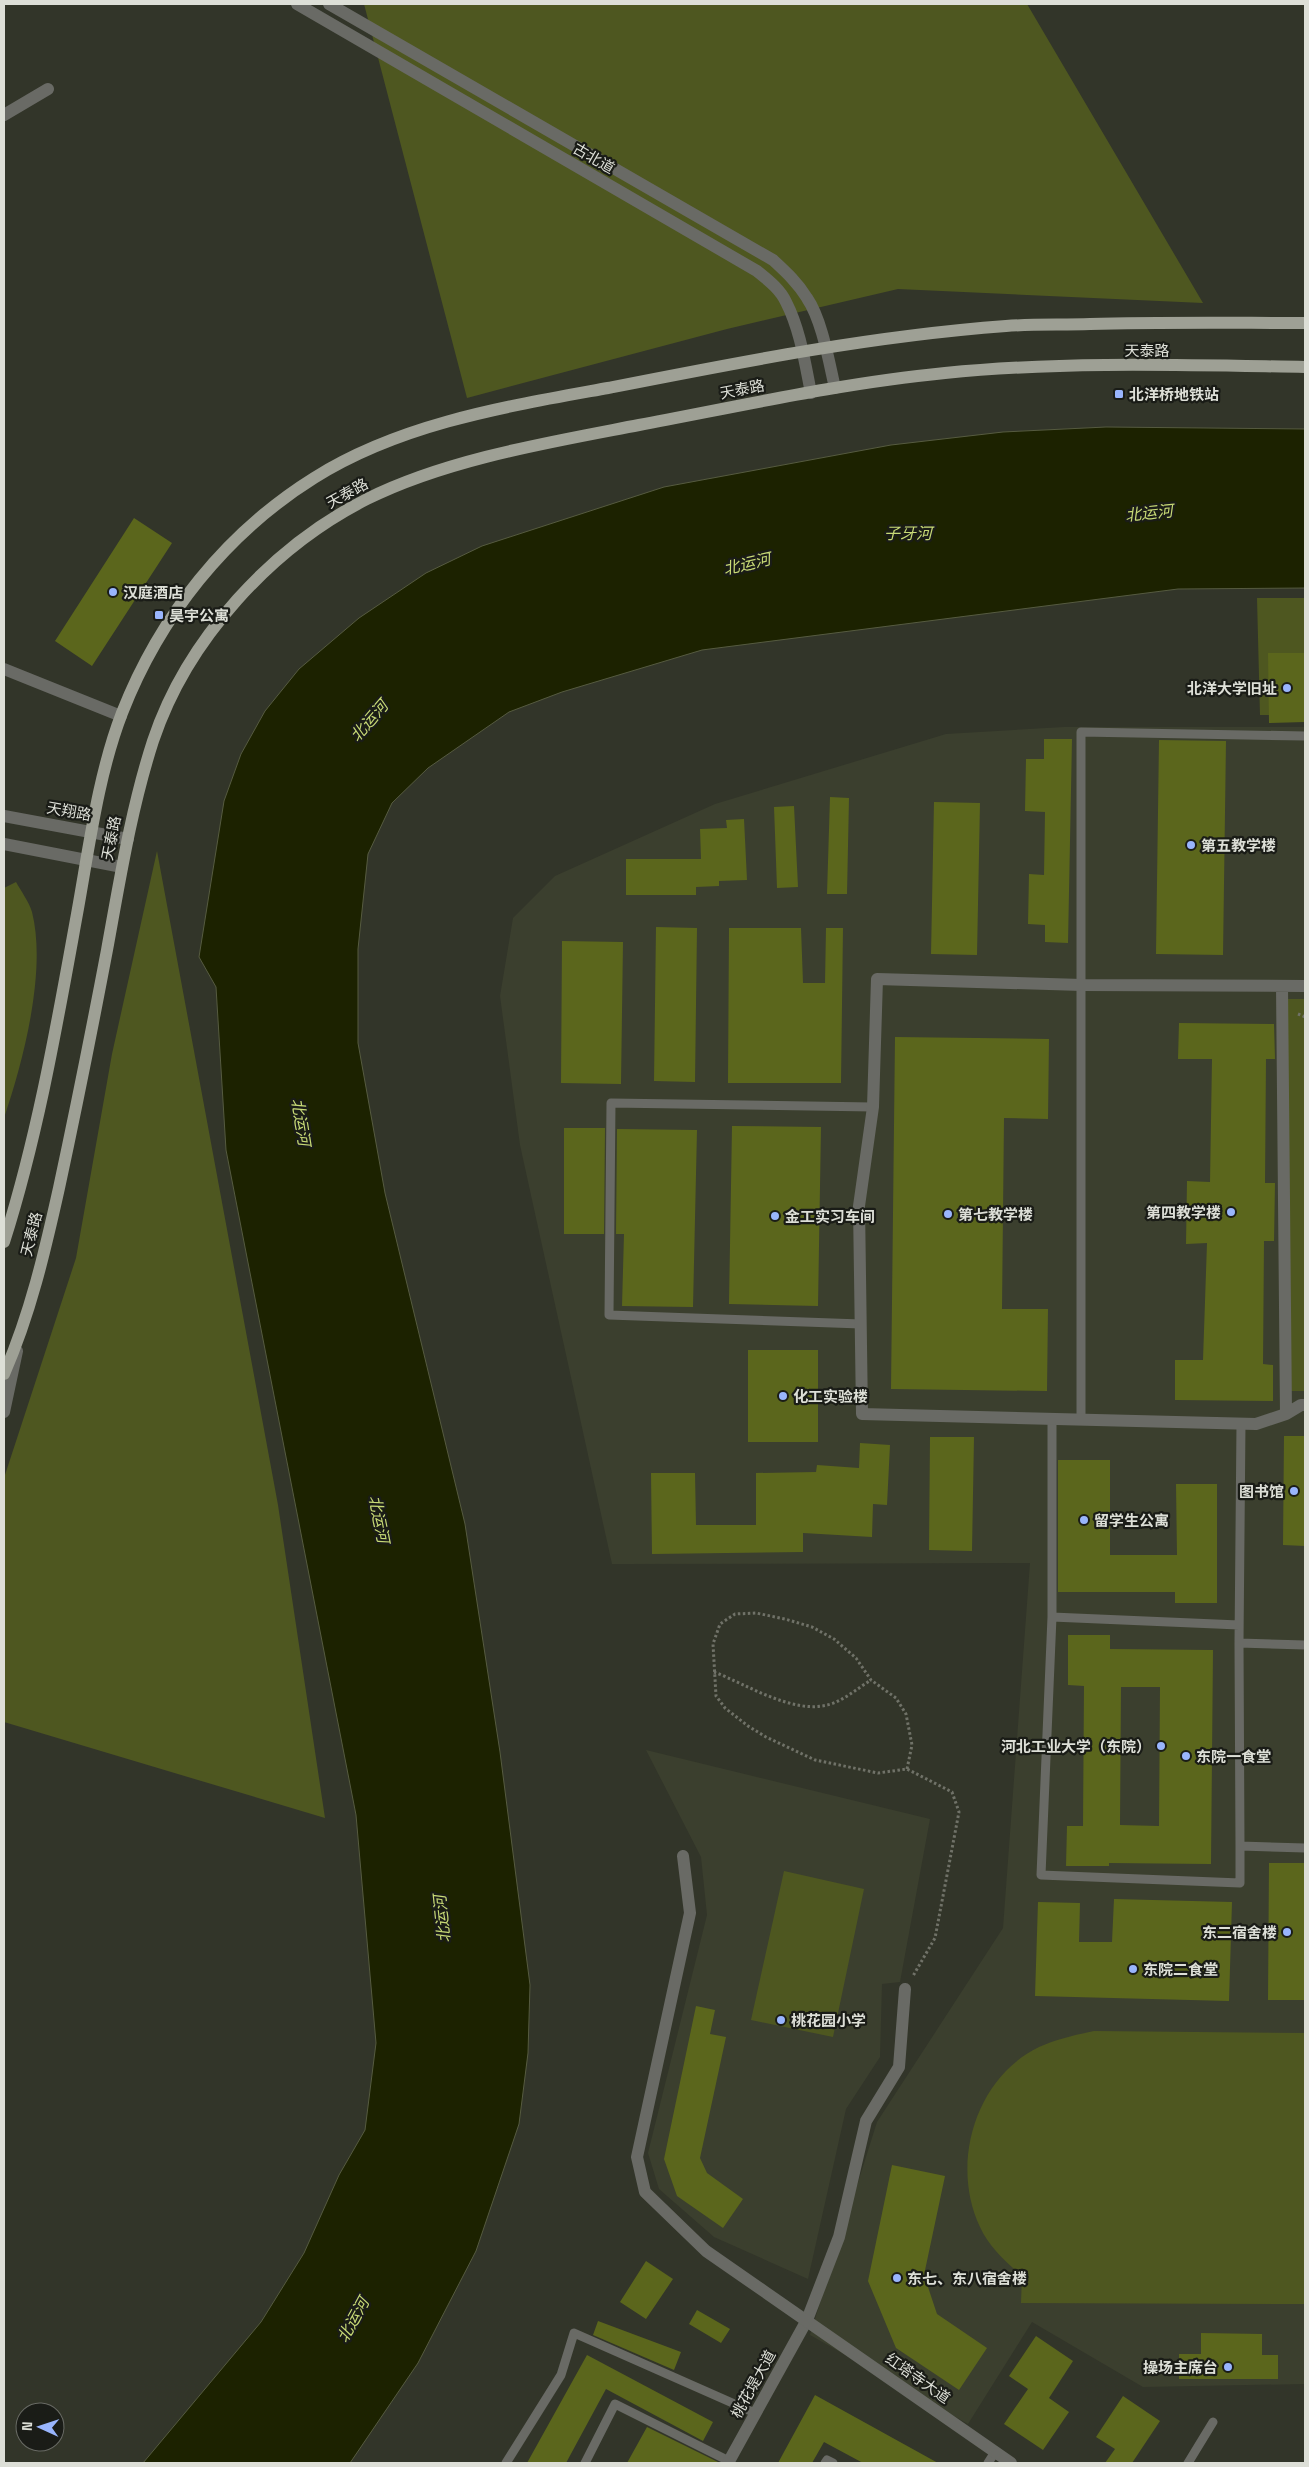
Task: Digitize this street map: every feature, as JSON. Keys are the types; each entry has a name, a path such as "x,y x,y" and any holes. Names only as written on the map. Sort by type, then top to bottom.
{"main road":[{"name":"天泰路","path":"4,1242 34,1135 91,831 121,716 145,663 162,632 201,576 247,528 316,476 380,444 448,422 547,399 826,346 1007,326 1305,322"},
{"name":"天泰路","path":"4,1374 19,1340 48,1237 135,801 154,738 169,700 186,670 221,618 243,593 324,524 367,499 416,478 458,465 594,434 835,388 944,373 1029,367 1305,367"}],"street":[{"name":"古北道","path":"297,4 757,271 775,287 786,302 802,351 811,393"},
{"name":"古北道","path":"329,4 773,260 794,280 809,299 826,346 835,388"},
{"path":"4,115 48,89"},
{"path":"4,669 121,716"},
{"name":"天翔路","path":"4,816 91,831 128,840"},
{"path":"4,844 122,867"},
{"path":"1305,986 1082,984 877,979 873,1107 859,1206 862,1414 1256,1424 1286,1414 1301,1405 1305,1405"},
{"path":"1282,986 1286,1414"},
{"path":"4,1412 19,1340"},
{"name":"红塔寺大道","path":"683,1856 690,1913 637,2157 645,2192 706,2251 1011,2463"},
{"name":"桃花堤大道","path":"728,2462 806,2320 839,2237 866,2121 899,2067 905,1989"}],"lane":[{"path":"1081,1419 1081,732 1305,736"},
{"path":"861,1324 609,1315 611,1102 873,1107"},
{"path":"1052,1419 1052,1617 1041,1875 1240,1883 1239,1625 1241,1423"},
{"path":"1052,1617 1239,1625"},
{"path":"1239,1643 1305,1645"},
{"path":"1240,1846 1305,1848"},
{"path":"506,2463 560,2374 574,2333 755,2413"},
{"path":"585,2463 616,2404 728,2462"},
{"path":"1188,2463 1213,2422"},
{"path":"988,2463 995,2452"},
{"path":"825,2463 827,2460 833,2463"}],"path":[{"path":"905,1989 935,1938 959,1812 952,1792 907,1770 878,1773 815,1760 766,1738 725,1708 716,1696 713,1644 720,1624 735,1614 756,1613 812,1627 834,1639 856,1658 871,1680 896,1698 906,1714 912,1745 907,1770"},
{"path":"714,1672 766,1695 813,1707 829,1705 871,1680"}],"shaded area":[{"path":"364,4 1027,4 1203,303 898,289 727,329 467,398"},
{"path":"1257,598 1305,598 1305,715 1260,715"},
{"name":"河北工业大学（东院）","path":"1064,727 1305,727 1305,2384 1143,2387 1032,2322 968,2424 810,2335 877,2122 1003,1928 1030,1563 612,1564 520,1145 500,996 513,918 555,876 715,804 946,734"},
{"path":"157,851 278,1505 325,1818 4,1722 4,1478 76,1258 112,1054"},
{"path":"16,882 32,912 36,935 37,961 31,1016 4,1118 4,888"},
{"path":"1287,999 1305,999 1305,1391 1284,1391"},
{"name":"桃花园小学","path":"646,1750 930,1819 900,1982 882,1984 880,2057 846,2109 808,2279 714,2237 659,2189 648,2153 707,1915 701,1857"},
{"path":"784,1871 864,1889 833,2037 751,2020"},
{"path":"1094,2031 1305,2033 1305,2304 1021,2303 1022,2276 1004,2260 988,2241 980,2227 971,2202 968,2177 969,2151 974,2125 984,2101 999,2079 1017,2061 1046,2044"}],"water":[{"name":"子牙河","path":"1106,427 1305,429 1305,588 1178,589 702,650 562,692 509,712 428,768 392,803 368,854 358,949 358,1043 385,1193 465,1524 500,1752 530,1985 528,2053 519,2124 476,2251 418,2363 350,2463 143,2463 261,2322 304,2253 339,2175 365,2130 376,2043 356,1815 226,1150 216,987 199,957 224,801 241,754 265,711 299,669 359,618 426,573 482,546 664,487 891,445 1003,432"}],"building":[{"name":"汉庭酒店","path":"134,518 172,543 92,666 55,641"},
{"name":"北洋大学旧址","path":"1268,653 1305,653 1305,722 1269,723"},
{"path":"1044,739 1072,739 1068,943 1045,942 1045,925 1028,924 1029,874 1044,875 1045,812 1025,811 1026,759 1044,759"},
{"name":"第五教学楼","path":"1159,740 1226,741 1223,955 1156,954"},
{"path":"830,797 849,798 847,894 827,894"},
{"path":"934,802 980,803 977,955 931,954"},
{"path":"794,806 798,887 777,888 774,807"},
{"path":"744,819 747,880 719,881 719,886 696,887 696,895 626,895 626,859 701,859 700,829 727,828 726,820"},
{"path":"656,927 697,928 695,1082 654,1081"},
{"path":"729,928 801,928 803,983 825,983 826,928 843,928 841,1083 728,1083"},
{"path":"562,941 623,942 621,1084 561,1083"},
{"name":"第四教学楼","path":"1179,1023 1274,1024 1275,1059 1266,1059 1265,1183 1275,1183 1274,1241 1264,1241 1263,1364 1273,1365 1273,1401 1175,1400 1175,1360 1203,1360 1207,1243 1186,1244 1187,1181 1210,1182 1212,1059 1178,1059"},
{"name":"第七教学楼","path":"895,1037 1049,1039 1048,1119 1004,1118 1002,1309 1048,1309 1047,1391 891,1389"},
{"name":"金工实习车间","path":"732,1126 821,1127 818,1306 729,1304"},
{"path":"564,1128 605,1128 604,1234 564,1234"},
{"path":"617,1129 697,1130 693,1307 622,1306 624,1234 616,1234"},
{"name":"化工实验楼","path":"748,1350 818,1350 818,1442 748,1442"},
{"name":"图书馆","path":"1284,1436 1305,1436 1305,1546 1283,1545"},
{"path":"930,1437 974,1437 972,1551 929,1550"},
{"path":"860,1443 890,1445 887,1505 873,1504 872,1537 803,1533 803,1552 652,1554 651,1473 695,1473 696,1525 756,1525 756,1473 816,1472 817,1465 859,1468"},
{"name":"留学生公寓","path":"1058,1460 1110,1460 1110,1555 1177,1555 1176,1484 1217,1484 1217,1603 1175,1603 1175,1592 1058,1592"},
{"path":"1068,1635 1110,1635 1110,1649 1213,1650 1211,1864 1109,1863 1109,1866 1066,1866 1067,1826 1083,1826 1084,1686 1068,1685","holes":["1121,1687 1160,1687 1159,1826 1120,1825"]},
{"name":"东二宿舍楼","path":"1269,1863 1305,1863 1305,2000 1268,2000"},
{"name":"东院二食堂","path":"1114,1899 1232,1902 1229,2001 1035,1996 1038,1902 1080,1903 1079,1942 1112,1942"},
{"path":"696,2006 715,2010 710,2034 726,2037 700,2158 707,2173 743,2199 723,2228 677,2196 664,2159"},
{"name":"东七、东八宿舍楼","path":"892,2165 945,2176 924,2275 937,2314 987,2348 959,2390 896,2348 868,2281"},
{"path":"646,2261 673,2279 646,2319 620,2302"},
{"path":"697,2310 730,2329 721,2343 689,2324"},
{"path":"598,2321 681,2352 674,2370 593,2335"},
{"name":"操场主席台","path":"1201,2333 1262,2334 1262,2355 1278,2355 1278,2379 1179,2379 1179,2354 1201,2354"},
{"path":"1036,2336 1073,2361 1049,2398 1069,2412 1043,2450 1004,2424 1028,2389 1009,2376"},
{"path":"587,2355 713,2422 703,2441 606,2389 566,2463 527,2463"},
{"path":"815,2395 938,2463 863,2463 824,2442 812,2463 778,2463"},
{"path":"1123,2396 1160,2421 1132,2463 1105,2463 1115,2449 1096,2437"},
{"path":"647,2427 720,2463 627,2463"}],"place":[{"name":"北洋桥地铁站","path":"1119,394"},
{"name":"汉庭酒店","path":"113,592"},
{"name":"昊宇公寓","path":"159,615"},
{"name":"北洋大学旧址","path":"1287,688"},
{"name":"第五教学楼","path":"1191,845"},
{"name":"第四教学楼","path":"1231,1212"},
{"name":"第七教学楼","path":"948,1214"},
{"name":"金工实习车间","path":"775,1216"},
{"name":"化工实验楼","path":"783,1396"},
{"name":"图书馆","path":"1294,1491"},
{"name":"留学生公寓","path":"1084,1520"},
{"name":"河北工业大学（东院）","path":"1161,1746"},
{"name":"东院一食堂","path":"1186,1756"},
{"name":"东二宿舍楼","path":"1287,1932"},
{"name":"东院二食堂","path":"1133,1969"},
{"name":"桃花园小学","path":"781,2020"},
{"name":"东七、东八宿舍楼","path":"897,2278"},
{"name":"操场主席台","path":"1228,2367"}],"water label":[{"name":"北运河","path":"1149,513"},
{"name":"北运河","path":"747,564"},
{"name":"北运河","path":"369,721"},
{"name":"北运河","path":"301,1122"},
{"name":"北运河","path":"379,1519"},
{"name":"北运河","path":"442,1919"},
{"name":"北运河","path":"353,2320"}]}
